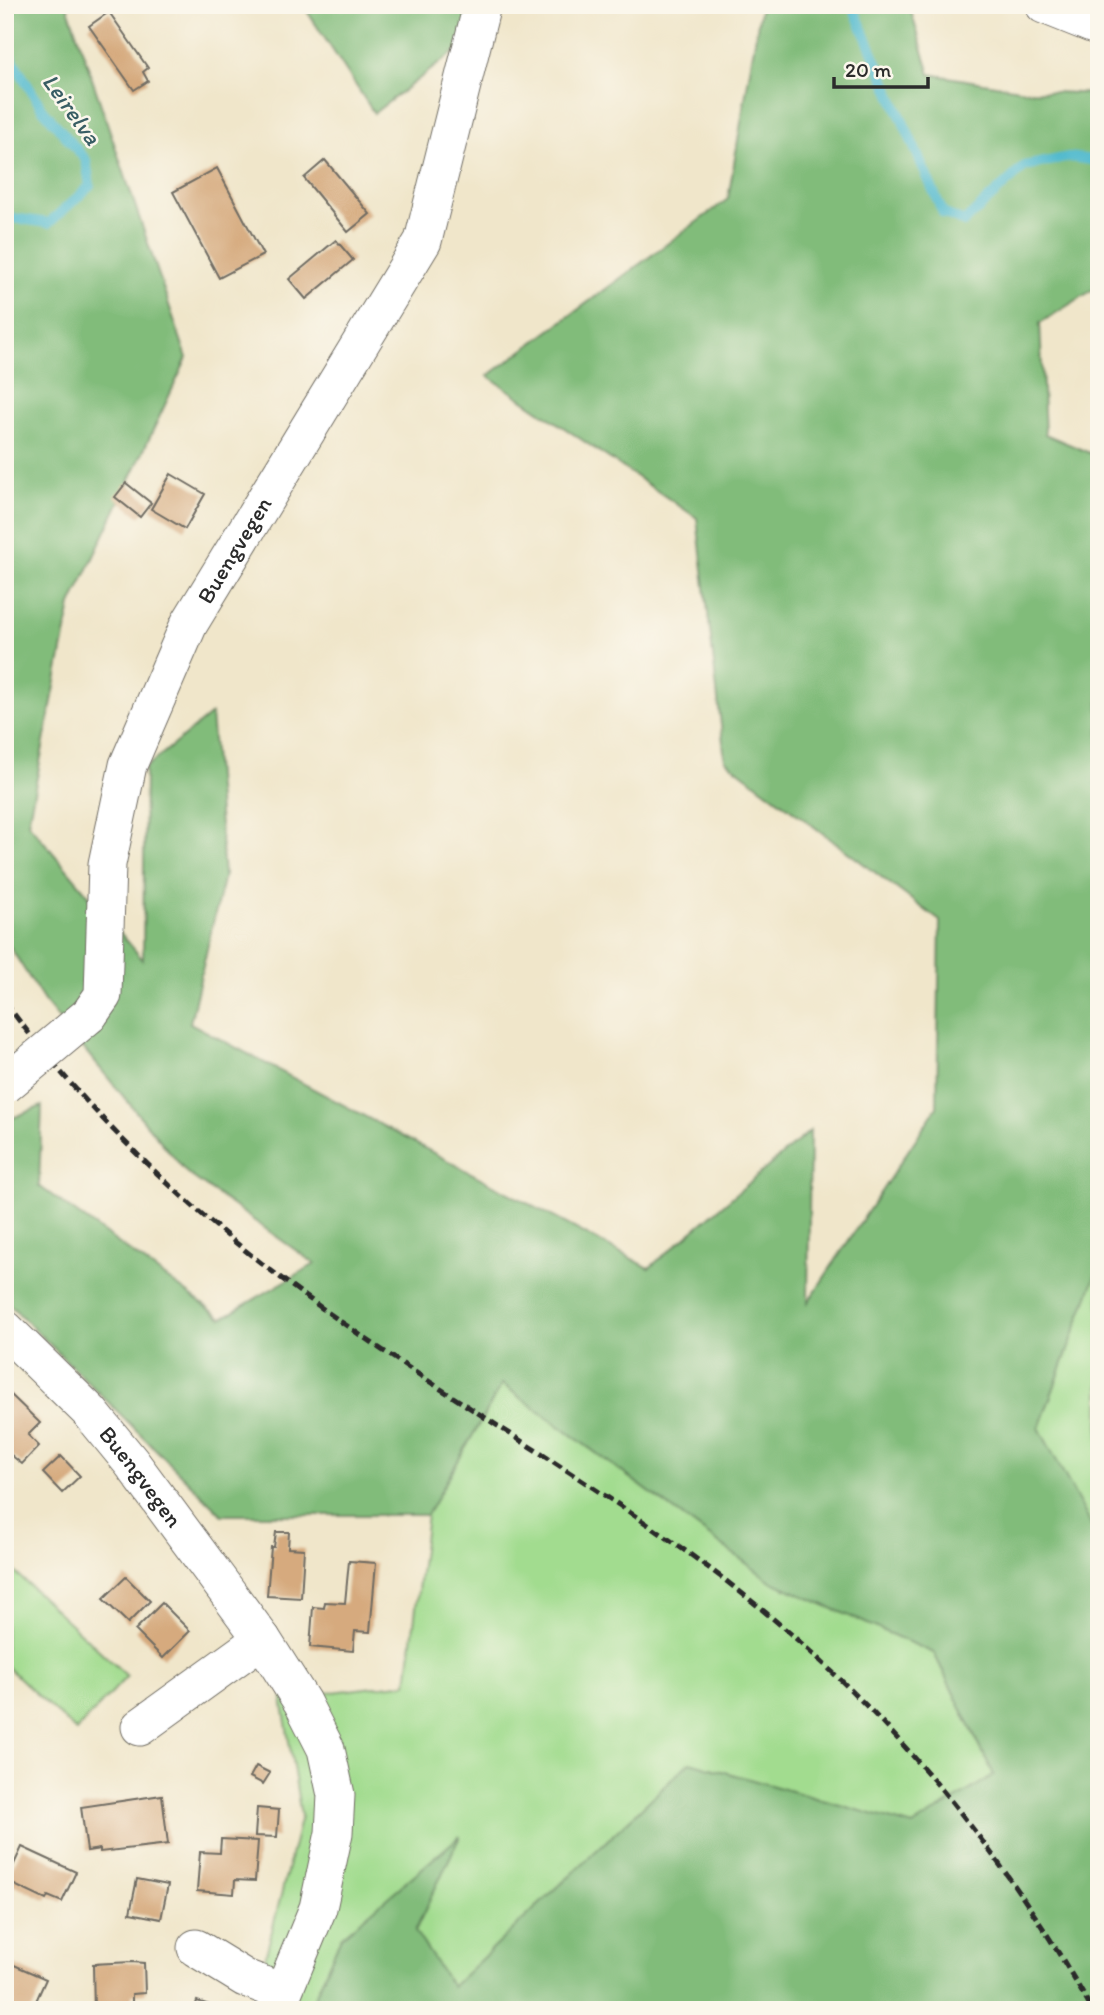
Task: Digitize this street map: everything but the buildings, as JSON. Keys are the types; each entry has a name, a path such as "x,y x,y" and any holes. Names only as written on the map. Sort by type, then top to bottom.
{"street":[{"name":"Buengvegen","path":"5,1085 89,1015 103,995 107,864 128,765 189,624 423,241 482,5"},
{"path":"1044,5 1099,27"},
{"name":"Buengvegen","path":"5,1329 90,1412 262,1639 302,1702 326,1749 337,1795 334,1833 318,1909 279,2001 196,1948"},
{"path":"140,1727 262,1639"}],"green space":[{"path":"5,5 67,5 187,358 71,605 28,823 143,960 145,768 211,714 224,875 190,1023 649,1268 810,1131 808,1302 937,1107 940,921 725,760 697,518 488,376 728,199 761,5 909,5 930,74 1031,91 1099,94 1099,286 1040,323 1045,434 1099,457 1099,1266 1039,1428 1099,1539 1099,2010 309,2010 341,1937 460,1836 415,1931 452,1987 690,1762 913,1826 994,1775 934,1653 772,1582 502,1384 427,1515 222,1515 5,1300 5,1121 42,1106 39,1186 222,1318 315,1264 187,1173 44,1001 5,939"},
{"path":"303,5 516,5 374,113"},
{"path":"1099,1266 1099,1539 1098,1539 1039,1428"},
{"path":"502,1384 772,1582 934,1653 994,1775 913,1826 690,1762 452,1987 414,1931 459,1838 341,1937 309,2010 252,2010 301,1816 282,1698 407,1683 427,1515"},
{"path":"5,1563 127,1676 76,1731 5,1665"}],"waterway":[{"name":"Leirelva","path":"852,5 943,213 964,222 1025,166 1069,157 1099,161"},
{"name":"Leirelva","path":"5,47 41,107 86,160 90,186 49,223 5,217"}],"railway":[{"path":"5,1002 103,1119 213,1224 293,1287 398,1361 612,1500 717,1574 827,1667 879,1718 973,1828 1055,1948 1092,2010"}]}
